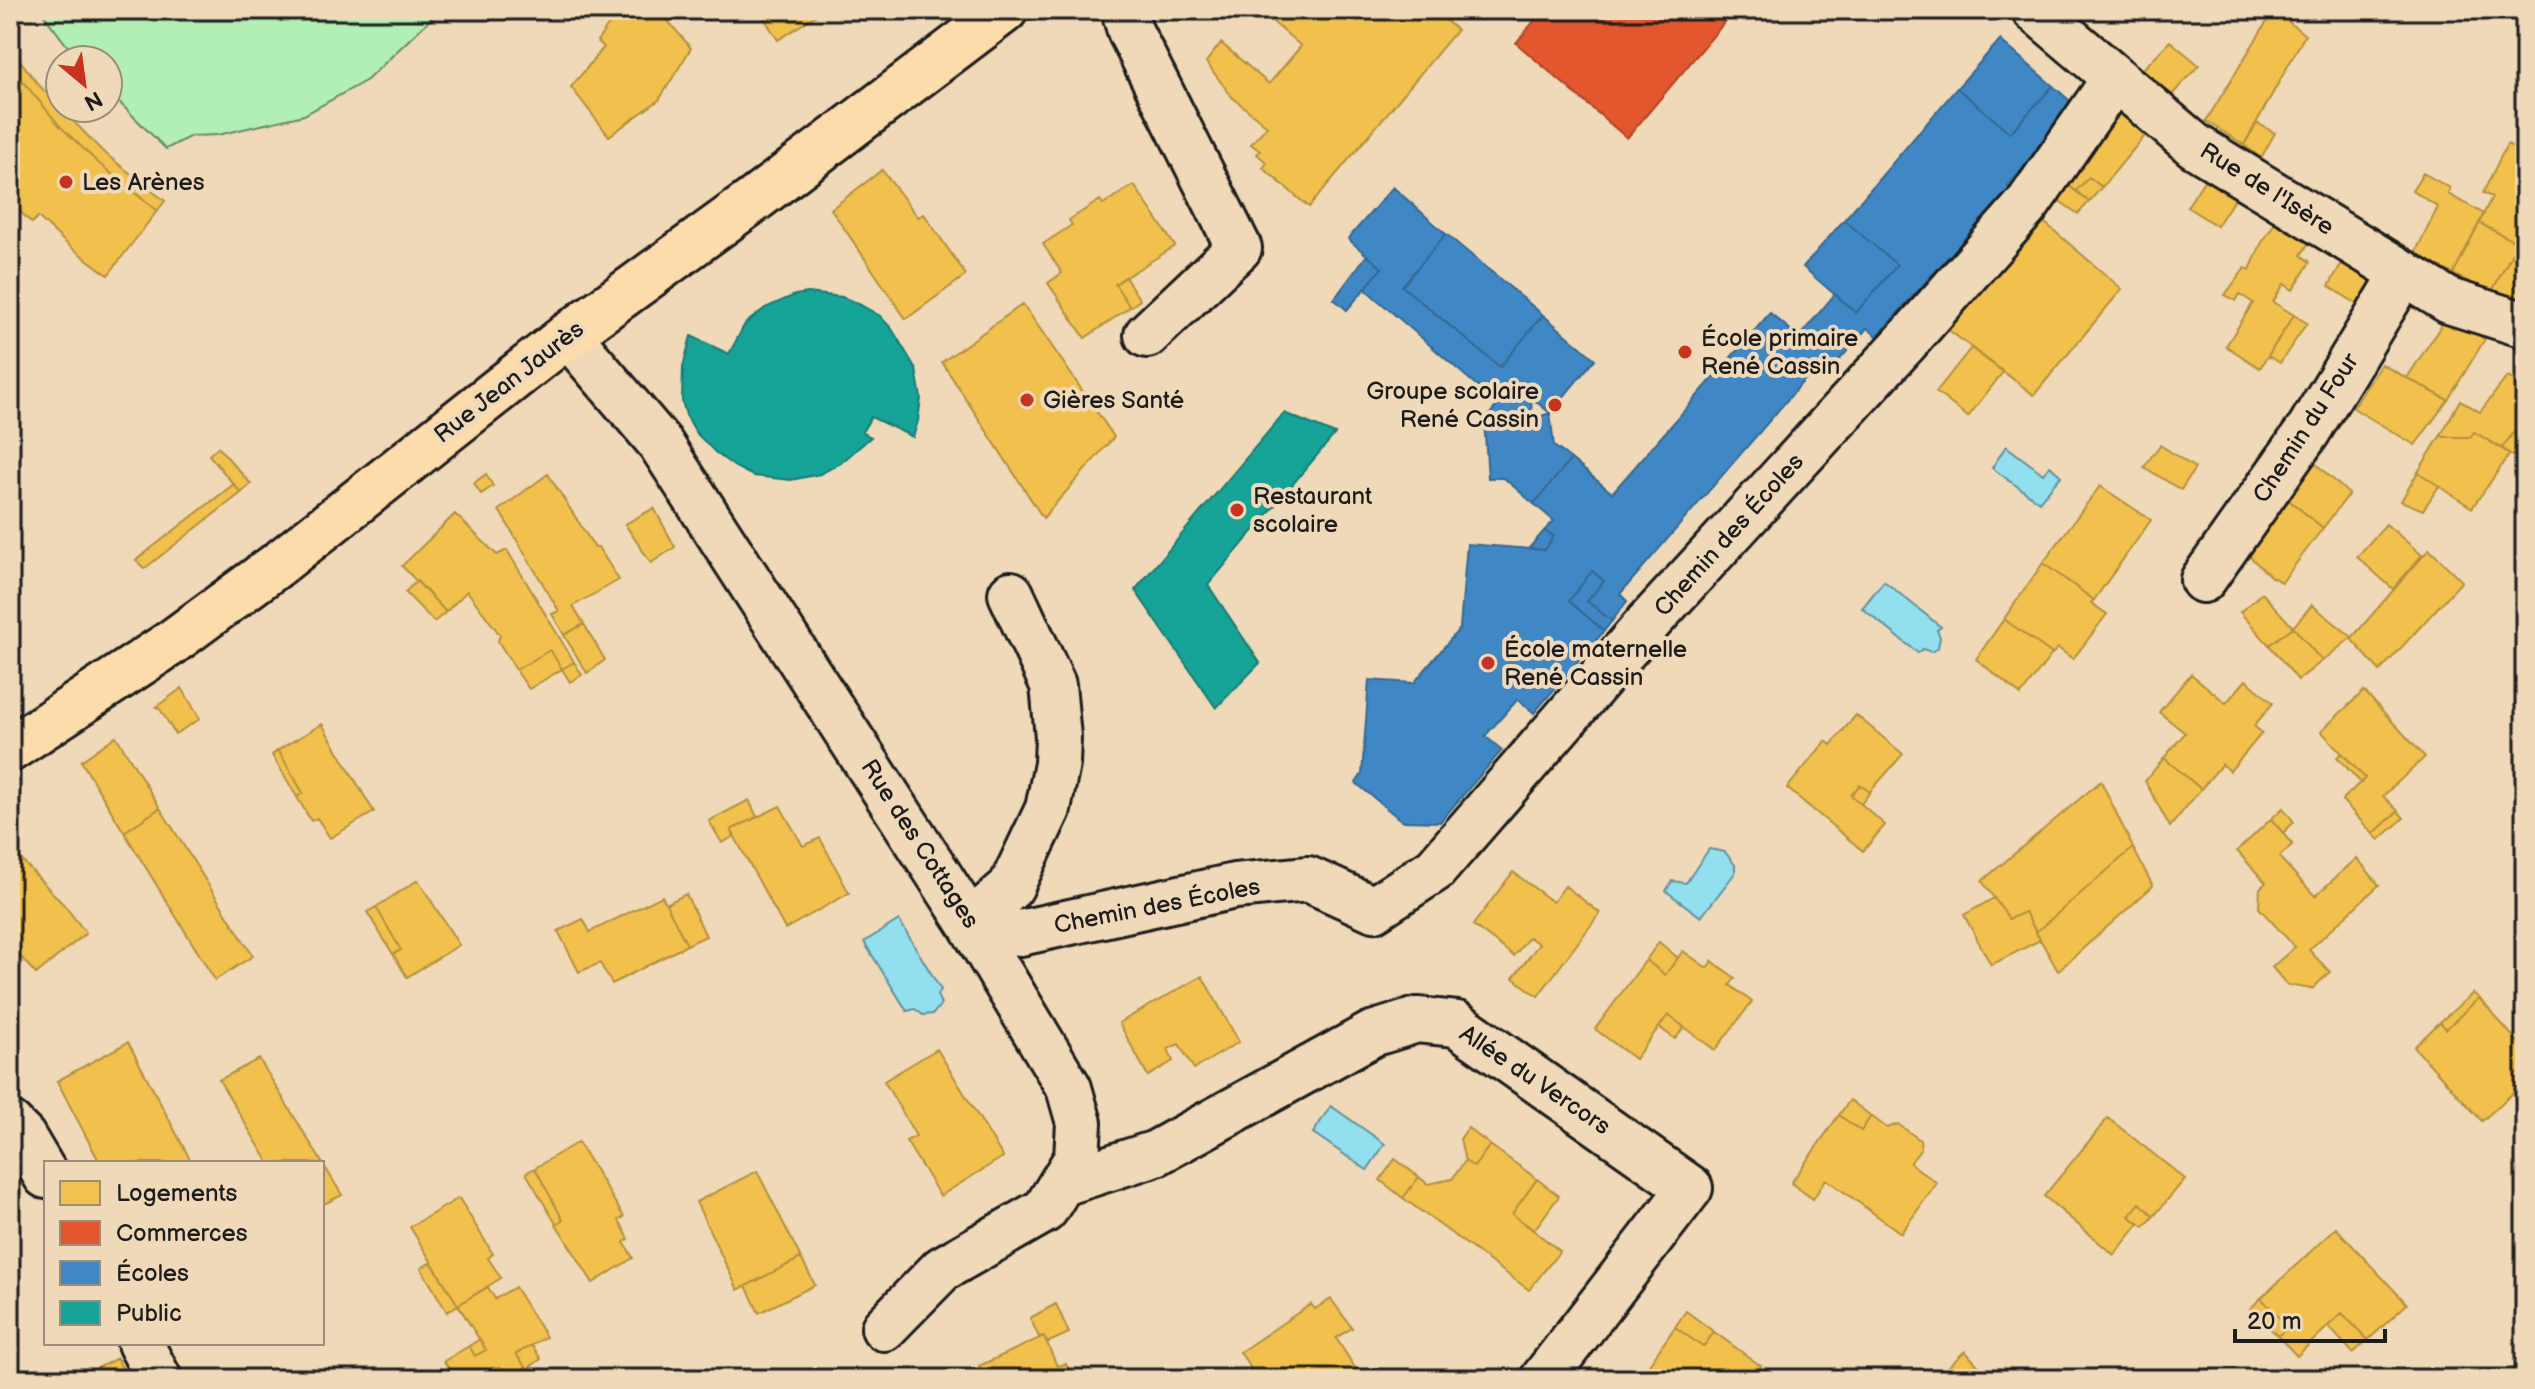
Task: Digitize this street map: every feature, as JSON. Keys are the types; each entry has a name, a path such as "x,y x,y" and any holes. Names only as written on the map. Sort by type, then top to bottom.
{"main road":[{"name":"Rue Jean Jaurès","path":"10,749 171,643 277,565 568,335 754,200 1005,10"}],"street":[{"path":"1124,10 1130,31 1239,248 1147,335"},
{"name":"Rue de l'Isère","path":"2035,10 2195,146 2449,301 2525,325"},
{"name":"Chemin des Écoles","path":"970,923 1020,933 1235,886 1308,879 1374,909 1435,869 1648,623 2027,205 2115,78"},
{"name":"Chemin du Four","path":"2203,580 2308,431 2404,273"},
{"name":"Rue des Cottages","path":"568,335 660,443 970,923 1069,1088 1079,1123 1077,1158 1045,1210 942,1269 884,1328"},
{"path":"970,923 1011,887 1048,809 1057,764 1053,685 1011,594"},
{"name":"Allée du Vercors","path":"1063,1183 1156,1153 1372,1034 1417,1020 1457,1024 1690,1188 1543,1379"},
{"path":"10,1124 23,1137 44,1173"},
{"path":"141,1345 159,1379"}],"green space":[{"path":"40,10 440,10 367,80 304,115 218,135 191,136 166,149 124,107 124,44 66,44"}],"water":[{"path":"2006,446 2043,474 2050,466 2061,476 2039,502 1992,468"},
{"path":"1884,581 1941,627 1937,630 1940,637 1938,648 1931,652 1923,649 1918,653 1862,608"},
{"path":"1709,849 1725,852 1735,865 1735,873 1701,917 1666,891 1672,881 1686,883"},
{"path":"899,920 941,990 937,995 941,1004 933,1014 923,1015 915,1009 907,1011 864,942"},
{"path":"1331,1106 1385,1144 1367,1170 1313,1133"}],"building: Logements":[{"path":"619,10 659,10 691,48 659,100 609,136 571,87 604,47 597,41"},
{"path":"759,10 824,10 778,40"},
{"path":"1259,10 1433,10 1457,30 1309,207 1263,168 1267,163 1251,144 1267,126 1232,97 1206,62 1221,43 1269,84 1301,46"},
{"path":"2274,10 2305,35 2244,145 2206,121"},
{"path":"2170,41 2199,65 2170,97 2141,71"},
{"path":"10,47 44,90 44,107 10,66"},
{"name":"Les Arènes","path":"10,66 44,107 44,124 58,124 96,161 157,211 108,275 68,245 38,217 32,223 10,202"},
{"path":"2117,105 2148,132 2102,187 2089,177 2076,191 2055,174"},
{"path":"2257,123 2275,133 2261,158 2244,145"},
{"path":"76,124 102,151 165,201 157,211 96,161 59,125"},
{"path":"2507,144 2525,153 2525,229 2518,243 2479,223 2492,197 2483,193"},
{"path":"882,170 918,217 924,214 966,275 906,319 831,209"},
{"path":"2423,173 2450,188 2448,194 2484,214 2453,274 2415,253 2438,207 2412,190"},
{"path":"2057,176 2089,202 2078,214 2048,193"},
{"path":"2089,177 2102,187 2089,202 2076,191"},
{"path":"2205,179 2235,198 2217,226 2187,207"},
{"path":"1134,185 1175,246 1115,284 1130,307 1085,338 1048,283 1062,273 1043,244 1072,225 1069,220 1100,200 1103,204"},
{"path":"2280,215 2313,236 2301,255 2310,262 2293,290 2284,284 2273,302 2294,315 2260,368 2226,346 2253,303 2240,294 2236,301 2225,295 2245,268 2250,270 2261,244"},
{"path":"2037,216 2122,289 2034,395 1946,328"},
{"path":"2479,223 2518,243 2491,293 2453,274"},
{"path":"2525,234 2525,306 2491,293"},
{"path":"2346,255 2375,273 2376,284 2363,308 2329,286"},
{"path":"1125,277 1140,300 1130,307 1115,284"},
{"name":"Gières Santé","path":"1023,304 1114,437 1043,518 942,362"},
{"path":"2294,315 2307,323 2280,363 2268,356"},
{"path":"2446,318 2485,339 2448,400 2407,378"},
{"path":"1971,348 2003,372 1968,417 1936,392"},
{"path":"2381,364 2448,400 2415,445 2353,408"},
{"path":"2525,368 2525,417 2502,448 2474,432 2470,437 2441,435 2460,400 2480,412 2507,377 2516,381"},
{"path":"2525,417 2525,465 2502,448"},
{"path":"2474,432 2510,454 2472,508 2418,472 2441,435 2470,437"},
{"path":"2160,445 2195,468 2181,490 2144,467"},
{"path":"218,447 251,484 241,493 209,455"},
{"path":"2314,462 2349,494 2323,528 2285,497"},
{"path":"2418,472 2439,486 2423,510 2401,501"},
{"path":"486,474 493,486 481,494 474,483"},
{"path":"548,474 619,580 573,606 584,624 564,635 552,614 559,611 499,510"},
{"path":"234,484 241,493 144,569 136,560"},
{"path":"2100,486 2151,520 2094,600 2043,563"},
{"path":"2285,497 2323,528 2282,582 2271,577 2246,553"},
{"path":"654,508 675,547 651,563 625,524"},
{"path":"455,514 497,555 507,550 574,662 562,669 550,650 516,670 498,641 500,635 467,591 446,612 402,566"},
{"path":"2386,524 2422,555 2393,589 2357,557"},
{"path":"2429,549 2462,581 2380,671 2351,639"},
{"path":"2043,563 2094,600 2091,603 2107,614 2073,659 2058,648 2052,654 2004,619"},
{"path":"417,581 446,612 434,622 405,592"},
{"path":"2262,593 2293,627 2269,645 2240,612"},
{"path":"2312,605 2352,637 2322,661 2293,627"},
{"path":"2004,619 2052,654 2021,695 1976,659"},
{"path":"584,624 605,660 587,673 564,635"},
{"path":"2293,627 2322,661 2298,680 2269,645"},
{"path":"550,650 562,669 529,689 516,670"},
{"path":"574,662 582,675 570,682 562,669"},
{"path":"2191,674 2226,703 2246,680 2273,703 2254,726 2262,733 2230,771 2222,764 2201,789 2164,758 2185,733 2159,712"},
{"path":"182,688 200,719 175,734 156,707"},
{"path":"2364,691 2425,757 2383,796 2398,811 2373,834 2342,800 2365,778 2321,731"},
{"path":"1856,715 1903,754 1870,792 1860,785 1851,795 1885,825 1863,851 1787,788 1826,741 1831,745"},
{"path":"322,724 374,812 330,838 317,818 311,821 297,797 303,793 278,750"},
{"path":"116,736 160,808 124,832 81,761"},
{"path":"278,750 303,793 297,797 272,755"},
{"path":"2342,753 2365,778 2361,783 2337,757"},
{"path":"2164,758 2201,789 2170,827 2145,781"},
{"path":"2101,781 2133,848 2036,932 2025,912 2009,919 1982,881"},
{"path":"1860,785 1870,792 1861,804 1851,795"},
{"path":"749,800 757,817 731,830 735,836 722,843 709,821"},
{"path":"780,806 803,846 820,838 849,893 785,929 731,830"},
{"path":"160,808 253,956 215,980 124,832"},
{"path":"2283,808 2294,822 2283,833 2271,819"},
{"path":"2398,811 2404,818 2379,840 2373,834"},
{"path":"2271,819 2293,844 2279,857 2315,896 2357,858 2379,885 2309,950 2330,972 2312,989 2287,985 2272,967 2295,947 2259,908 2260,888 2266,883 2237,851"},
{"path":"2133,848 2153,886 2058,971 2036,932"},
{"path":"17,855 86,933 36,974 12,947 15,944 10,938 10,860"},
{"path":"1513,872 1553,902 1565,886 1600,913 1538,996 1513,978 1539,944 1529,937 1514,956 1473,925"},
{"path":"418,880 459,945 407,977 393,954 401,950 376,907"},
{"path":"686,894 706,936 687,945 666,904"},
{"path":"662,896 687,945 612,984 600,963 579,972 558,931 583,919 590,932"},
{"path":"1994,898 2009,919 2025,912 2040,940 1991,965 1964,915"},
{"path":"376,907 401,950 393,954 367,912"},
{"path":"1659,942 1678,958 1665,975 1646,960"},
{"path":"1683,951 1707,968 1712,961 1735,978 1730,985 1752,1002 1715,1050 1668,1015 1635,1059 1595,1029 1646,960 1665,975"},
{"path":"1202,976 1239,1042 1194,1069 1179,1044 1168,1049 1173,1061 1148,1076 1119,1023"},
{"path":"2473,993 2479,998 2446,1029 2440,1022"},
{"path":"2479,998 2525,1050 2525,1082 2482,1121 2414,1047 2440,1022 2446,1029"},
{"path":"1668,1015 1684,1027 1675,1039 1659,1027"},
{"path":"128,1042 191,1161 99,1161 57,1081"},
{"path":"937,1049 1003,1157 940,1196 906,1141 916,1136 884,1081"},
{"path":"259,1059 321,1161 268,1161 219,1080"},
{"path":"1850,1100 1871,1116 1861,1131 1839,1115"},
{"path":"1839,1115 1861,1131 1871,1116 1887,1128 1898,1124 1920,1140 1921,1149 1910,1163 1937,1183 1901,1233 1826,1179 1813,1199 1791,1183"},
{"path":"2108,1118 2185,1179 2154,1216 2140,1203 2129,1216 2139,1224 2114,1255 2044,1196"},
{"path":"1468,1128 1490,1145 1474,1167 1465,1161 1460,1139"},
{"path":"578,1142 624,1217 619,1220 629,1239 624,1242 633,1258 593,1283 556,1224 563,1220 535,1168"},
{"path":"1490,1145 1537,1179 1512,1214 1560,1251 1529,1290 1403,1198 1419,1177 1428,1184 1452,1179 1465,1161 1474,1167"},
{"path":"1395,1159 1419,1177 1403,1198 1380,1180"},
{"path":"324,1166 342,1195 324,1204"},
{"path":"535,1168 563,1220 556,1224 526,1173"},
{"path":"757,1171 801,1258 738,1290 696,1202"},
{"path":"1537,1179 1559,1196 1534,1230 1512,1214"},
{"path":"459,1198 493,1254 488,1258 501,1278 458,1305 410,1227"},
{"path":"2140,1203 2154,1216 2144,1227 2129,1216"},
{"path":"2336,1228 2407,1304 2368,1340 2342,1313 2297,1356 2278,1336 2288,1327 2261,1298"},
{"path":"801,1258 815,1285 759,1313 746,1286"},
{"path":"431,1262 458,1305 447,1312 421,1268"},
{"path":"488,1287 495,1299 515,1287 546,1337 516,1354 527,1369 512,1379 455,1379 444,1361 469,1346 475,1356 486,1350 458,1305"},
{"path":"2261,1298 2288,1327 2278,1336 2250,1309"},
{"path":"1331,1299 1352,1328 1336,1338 1362,1379 1258,1379 1240,1352 1311,1304 1315,1309"},
{"path":"1056,1304 1069,1333 1047,1343 1044,1336 1039,1337 1030,1318"},
{"path":"1686,1311 1714,1332 1703,1347 1675,1327"},
{"path":"2342,1313 2368,1340 2353,1353 2328,1326"},
{"path":"1675,1327 1703,1347 1714,1332 1761,1366 1751,1379 1639,1379"},
{"path":"1044,1336 1057,1366 1066,1364 1073,1379 985,1379 979,1366"},
{"path":"480,1339 486,1350 475,1356 469,1346"},
{"path":"532,1345 541,1359 527,1369 516,1354"},
{"path":"1965,1351 1984,1372 1976,1379 1954,1379 1946,1369"},
{"path":"117,1358 128,1379 76,1379"},
{"path":"1946,1369 1954,1379 1934,1379"}],"building: Commerces":[{"path":"1543,10 1735,10 1627,138 1516,43"}],"building: Écoles":[{"path":"2000,40 2053,86 2010,133 1957,88"},
{"path":"2053,86 2076,106 2008,186 2018,196 1958,266 1948,257 1877,336 1867,328 1823,379 1813,370 1620,594 1627,601 1612,621 1587,601 1604,581 1592,571 1569,601 1604,631 1534,713 1518,699 1485,736 1502,750 1440,822 1402,821 1356,783 1362,774 1369,680 1414,683 1460,628 1467,544 1545,550 1554,536 1544,531 1554,521 1534,504 1571,459 1612,493 1770,313 1799,337 1835,294 1856,313 1897,265 1844,220 1957,88 2010,133"},
{"path":"1393,187 1446,234 1402,286 1500,367 1543,315 1595,359 1550,413 1515,384 1498,404 1365,289 1382,268 1348,239"},
{"path":"1844,220 1897,265 1856,313 1803,267"},
{"path":"1446,234 1543,315 1500,367 1402,286"},
{"path":"1367,255 1382,268 1347,310 1334,299"},
{"path":"1515,384 1531,397 1532,419 1550,413 1554,446 1571,459 1534,504 1504,478 1488,478 1484,421"},
{"path":"1544,531 1554,536 1545,550 1529,548"},
{"path":"1592,571 1604,581 1587,601 1612,621 1604,631 1569,601"}],"building: Public":[{"path":"808,293 842,297 857,303 880,316 892,329 916,369 921,398 918,421 913,437 871,417 862,432 871,437 841,463 820,474 791,480 753,476 716,453 697,434 686,415 682,401 683,367 691,336 729,354 745,324 765,308"},
{"name":"Restaurant scolaire","path":"1284,413 1335,434 1208,585 1260,663 1216,708 1135,590"}],"place":[{"name":"Les Arènes","path":"66,182"},
{"name":"École primaire René Cassin","path":"1685,352"},
{"name":"Gières Santé","path":"1027,400"},
{"name":"Groupe scolaire René Cassin","path":"1555,405"},
{"name":"Restaurant scolaire","path":"1237,510"},
{"name":"École maternelle René Cassin","path":"1488,663"}]}
